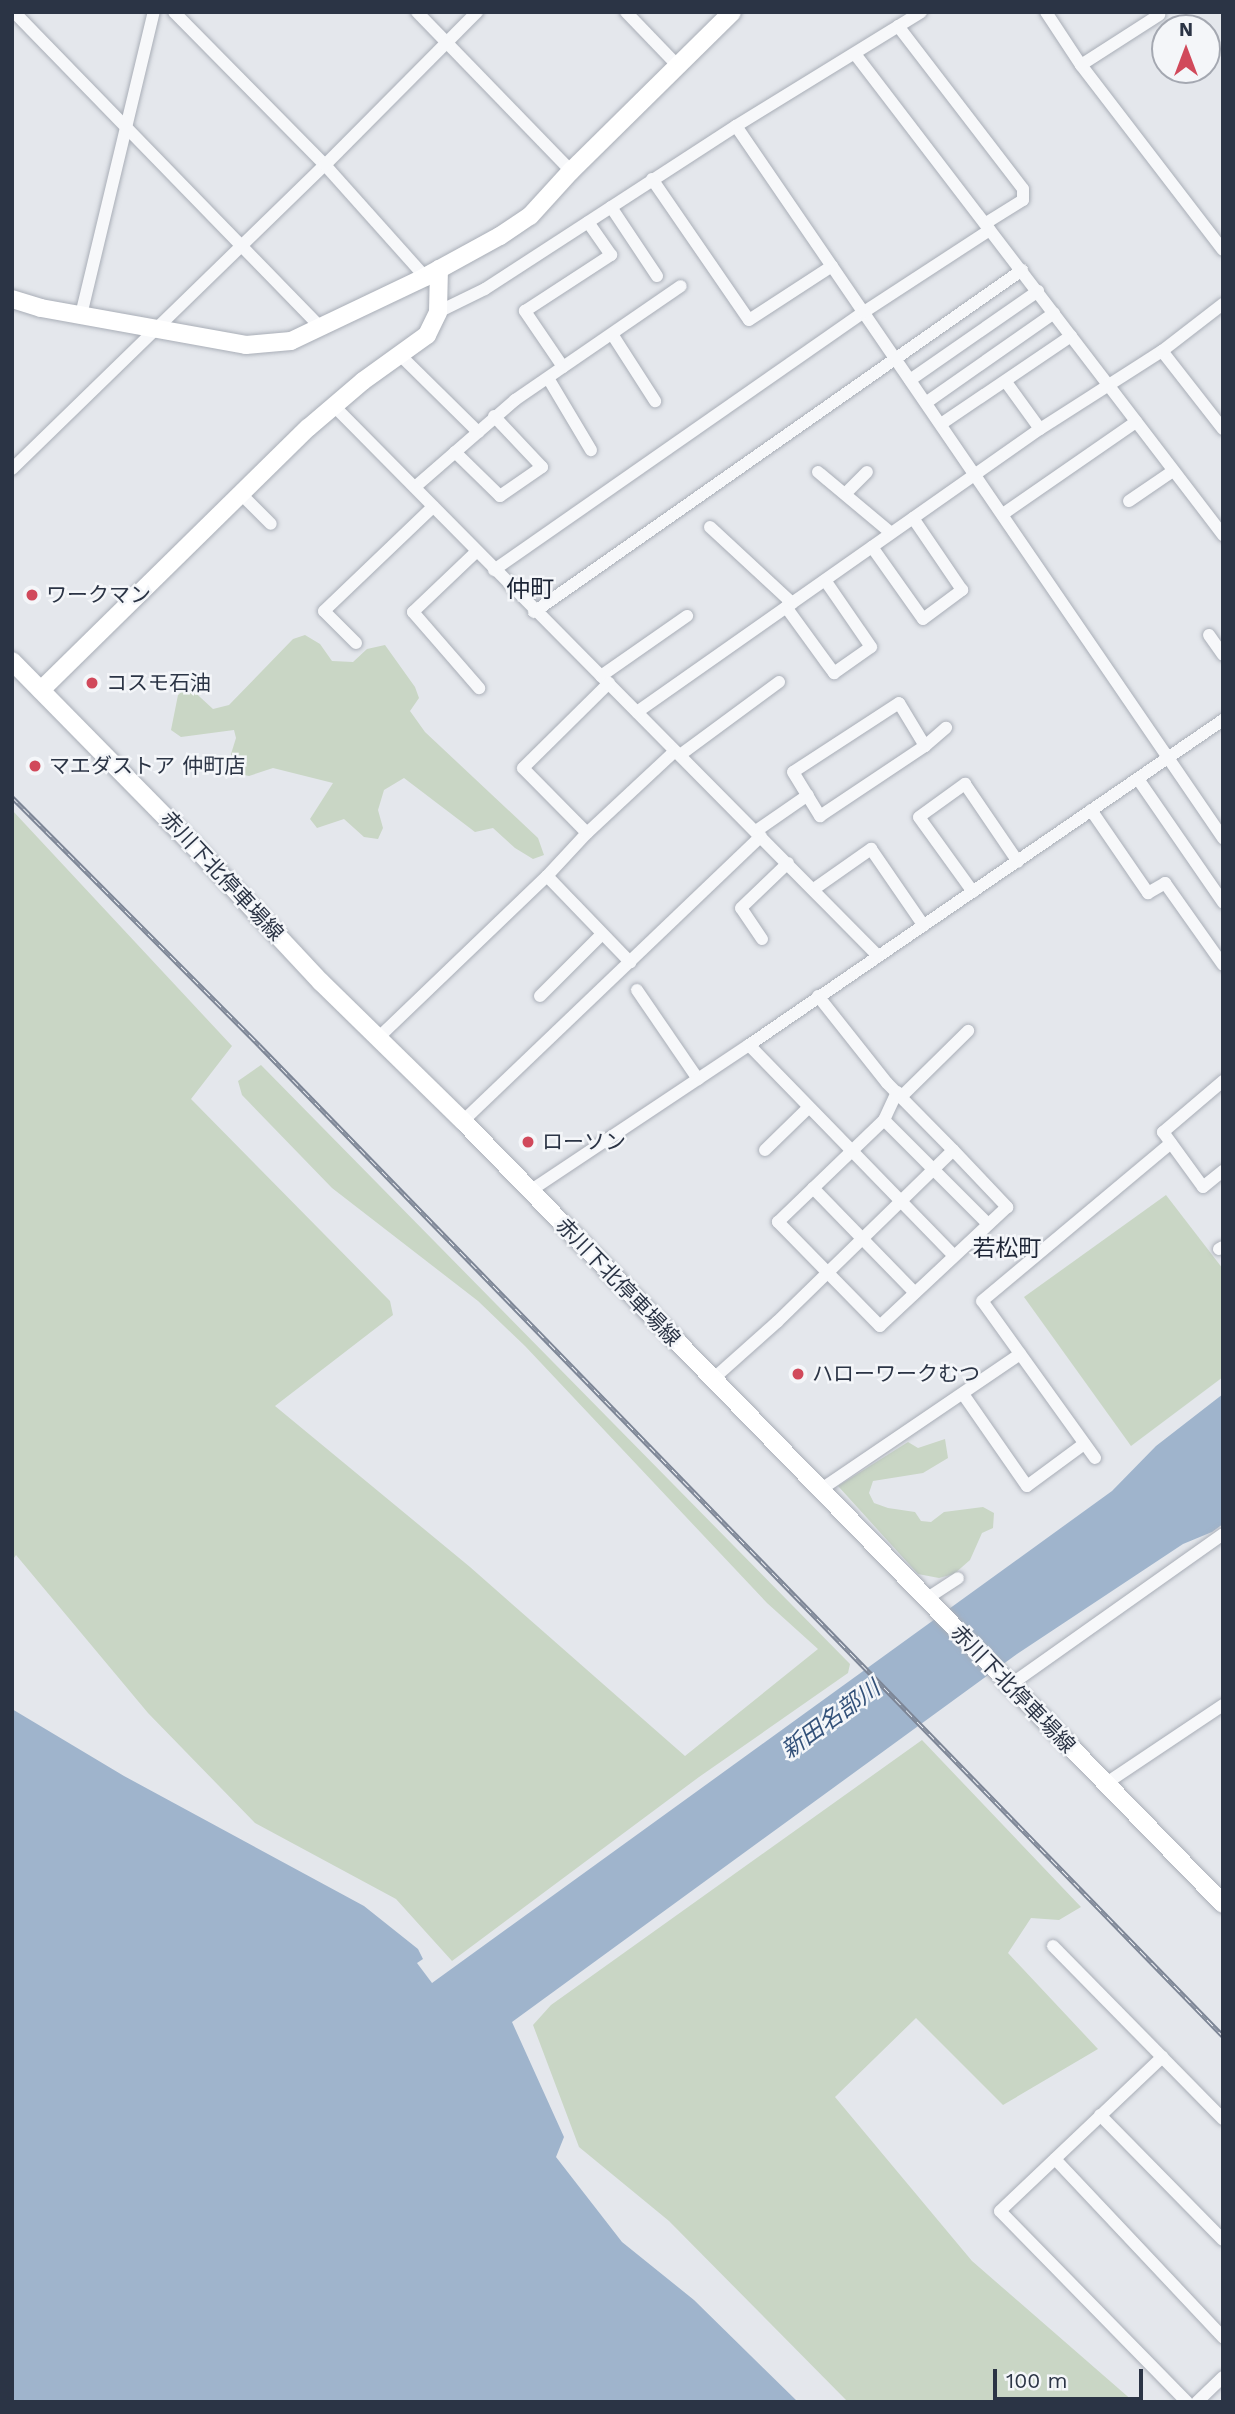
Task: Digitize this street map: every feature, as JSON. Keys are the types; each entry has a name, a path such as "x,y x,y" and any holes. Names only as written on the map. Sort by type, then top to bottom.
{"main road":[{"path":"12,299 81,315 258,345 291,341 432,273 500,236 530,216 571,171 732,12"},
{"path":"41,690 334,406 427,335 438,312 432,273"},
{"name":"赤川下北停車場線","path":"12,661 1223,1904"}],"street":[{"path":"14,12 321,328"},
{"path":"81,315 154,12"},
{"path":"174,12 432,273"},
{"path":"417,12 571,171"},
{"path":"12,469 160,328 477,12"},
{"path":"626,12 677,65"},
{"path":"438,312 485,289 736,125 921,12"},
{"path":"1046,12 1081,65 1223,250"},
{"path":"1081,65 1151,20"},
{"path":"494,570 1023,200 1023,189 898,26"},
{"path":"855,54 1223,535"},
{"path":"736,125 1223,838"},
{"path":"652,179 749,320 832,266"},
{"path":"611,207 657,276"},
{"path":"563,367 525,311 611,255 588,222"},
{"path":"534,612 1022,271"},
{"path":"415,487 494,416 681,286"},
{"path":"910,380 1038,291"},
{"path":"637,712 1040,429 1162,351 1223,304"},
{"path":"927,402 1054,313"},
{"path":"612,334 655,401"},
{"path":"941,424 1071,336"},
{"path":"1162,351 1223,429"},
{"path":"400,355 478,432"},
{"path":"548,378 591,450"},
{"path":"1006,382 1040,429"},
{"path":"334,406 534,612 606,680 878,956"},
{"path":"455,452 500,496 542,467 494,416"},
{"path":"1003,514 1136,422"},
{"path":"1129,501 1173,471"},
{"path":"818,472 891,533"},
{"path":"845,494 867,472"},
{"path":"241,494 271,524"},
{"path":"356,643 324,611 433,507"},
{"path":"872,547 923,619 933,612 962,590 913,518"},
{"path":"710,527 789,605 834,673 871,647 825,580"},
{"path":"476,552 413,612 480,688"},
{"path":"587,833 523,768 606,680 687,616"},
{"path":"1209,635 1223,655"},
{"path":"379,1038 547,876 587,833 678,753 779,682"},
{"path":"925,746 898,703 793,772 820,816 925,746 946,728"},
{"path":"530,1191 749,1045 1223,720"},
{"path":"1138,779 1223,902"},
{"path":"973,892 919,817 965,784 1018,862"},
{"path":"463,1121 630,962 758,834 808,795"},
{"path":"1091,810 1148,893 1165,883 1223,965"},
{"path":"814,889 871,849 924,926"},
{"path":"762,939 741,908 788,863"},
{"path":"547,876 601,935 630,962"},
{"path":"540,996 601,935"},
{"path":"637,990 698,1079"},
{"path":"818,996 887,1083 900,1094 1007,1208 987,1223 880,1326 779,1222 884,1120 900,1094 968,1031"},
{"path":"749,1045 850,1152 954,1256"},
{"path":"1223,1081 1163,1132 1203,1187 1223,1171"},
{"path":"765,1150 808,1108"},
{"path":"884,1120 987,1223"},
{"path":"1095,1458 982,1301 1171,1143"},
{"path":"713,1379 863,1239 953,1150"},
{"path":"813,1188 915,1293"},
{"path":"820,1490 1020,1354"},
{"path":"963,1394 1027,1486 1084,1444"},
{"path":"1008,1684 1223,1534"},
{"path":"926,1599 958,1578"},
{"path":"1105,1784 1223,1705"},
{"path":"1053,1945 1223,2119"},
{"path":"1162,2057 1000,2211 1187,2402"},
{"path":"1100,2115 1223,2240"},
{"path":"1055,2159 1223,2337"},
{"path":"1198,2402 1223,2377"}],"green space":[{"path":"305,635 320,644 332,661 353,662 367,649 385,645 415,687 419,698 410,711 425,732 538,838 544,855 533,859 515,848 493,828 475,832 404,778 384,790 378,810 383,828 378,839 364,837 344,819 317,828 310,819 333,783 273,768 249,776 234,773 231,754 236,738 234,730 181,737 171,730 178,695 188,686 213,709 229,705 293,639"},
{"path":"12,810 232,1046 191,1099 390,1301 393,1315 275,1406 470,1567 685,1756 818,1649 767,1603 525,1346 478,1301 332,1188 242,1095 238,1081 261,1065 850,1664 848,1673 699,1777 452,1961 396,1899 255,1823 148,1713 16,1555 12,1561"},
{"path":"1166,1195 1223,1269 1223,1377 1131,1446 1024,1297"},
{"path":"945,1439 948,1458 923,1473 873,1481 869,1493 874,1503 915,1512 921,1521 931,1522 944,1512 983,1507 994,1513 993,1528 982,1533 970,1560 954,1574 939,1578 918,1574 838,1486 908,1442 918,1448"},
{"path":"922,1740 1081,1907 1059,1920 1031,1918 1008,1953 1098,2049 1003,2105 916,2018 835,2097 972,2261 1134,2402 848,2402 669,2221 579,2147 533,2025 551,2005"}],"water":[{"name":"新田名部川","path":"1223,1394 1223,1524 1212,1532 1183,1544 1017,1654 512,2022 564,2137 556,2157 622,2242 694,2300 798,2402 12,2402 12,1709 124,1776 364,1906 418,1949 423,1959 417,1963 432,1983 1112,1491 1156,1446"}],"railway":[{"path":"12,797 259,1045 1223,2036"}],"place":[{"name":"ワークマン","path":"32,595"},
{"name":"コスモ石油","path":"92,683"},
{"name":"マエダストア 仲町店","path":"35,766"},
{"name":"ローソン","path":"528,1142"},
{"name":"ハローワークむつ","path":"798,1374"}],"district":[{"name":"仲町","path":"530,590"},
{"name":"若松町","path":"1007,1249"}]}
